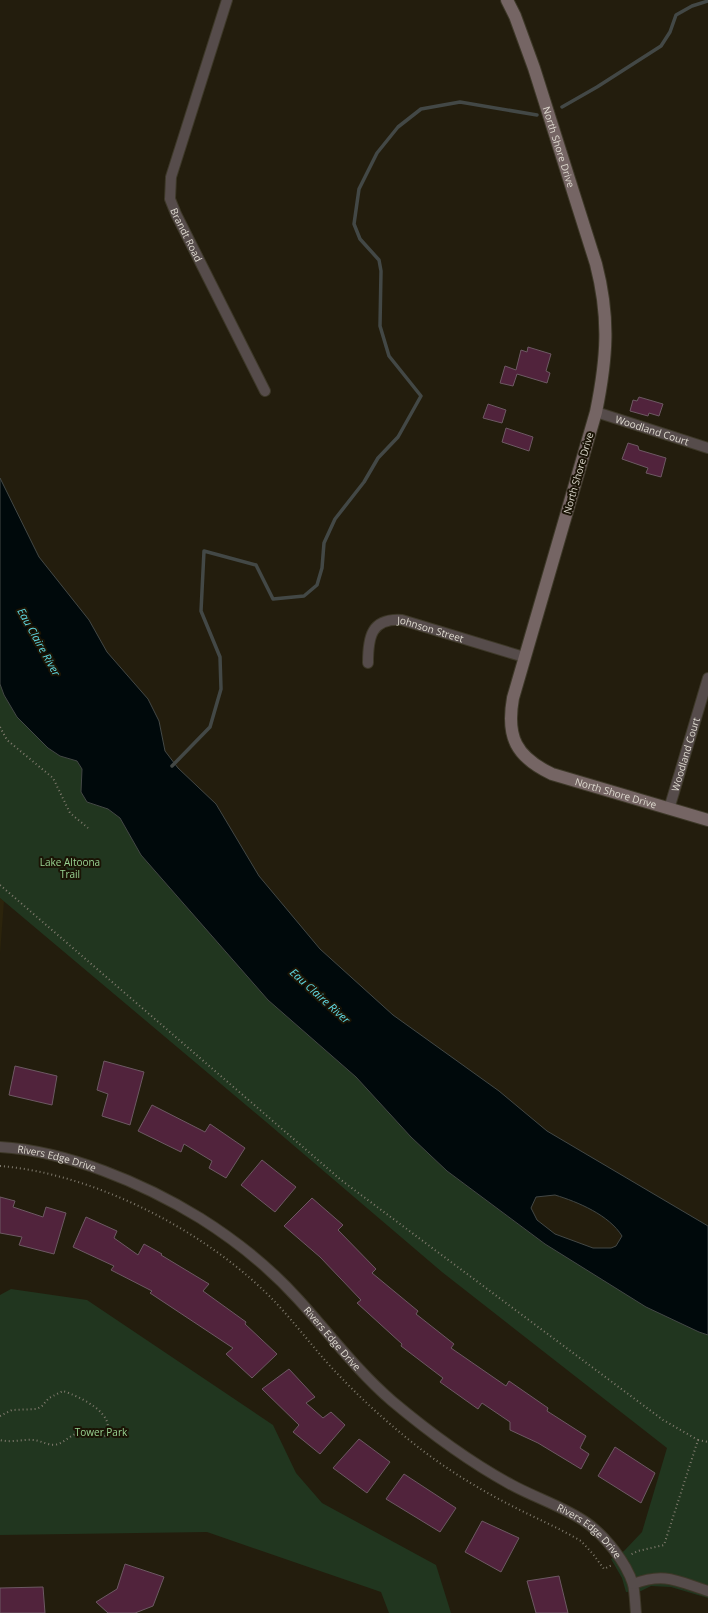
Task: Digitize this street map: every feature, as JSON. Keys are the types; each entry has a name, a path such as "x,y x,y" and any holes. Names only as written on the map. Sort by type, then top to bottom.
{"street":[{"name":"Brandt Road","path":"226,0 171,177 170,199 205,274 265,392"},
{"name":"North Shore Drive","path":"507,0 515,16 534,68 602,287 606,325 604,368 596,412 513,698 510,719 512,735 523,755 540,768 552,774 708,820"},
{"name":"Woodland Court","path":"596,412 708,448"},
{"name":"Johnson Street","path":"368,663 368,646 373,631 384,621 394,619 402,620 524,657"},
{"name":"Woodland Court","path":"670,809 708,678"},
{"name":"Rivers Edge Drive","path":"0,1147 45,1154 98,1169 144,1188 200,1218 228,1238 277,1278 297,1298 367,1378 391,1400 455,1450 481,1467 533,1496 571,1512 589,1524 604,1538 621,1560 632,1584 636,1613"},
{"path":"632,1584 646,1579 665,1578 708,1591"}],"path":[{"path":"0,727 7,740 53,778 70,813 88,828"},
{"path":"0,885 342,1180 662,1420 698,1440 708,1442"},
{"path":"0,1166 57,1177 114,1196 140,1207 193,1236 222,1255 263,1290 285,1313 331,1368 380,1415 413,1443 474,1485 580,1541 593,1554 604,1569 621,1560"},
{"path":"0,1416 12,1410 37,1409 49,1398 63,1391 77,1396 97,1409 106,1420 108,1426 105,1436 99,1436 88,1432 79,1432 58,1444 50,1444 33,1440 20,1442 0,1440"},
{"path":"638,1552 664,1544 698,1440"}],"shaded area":[{"path":"0,898 4,901 0,954"}],"green space":[{"name":"Lake Altoona Trail","path":"0,684 4,695 17,717 48,748 60,756 77,761 82,769 81,792 87,802 108,809 120,818 141,855 268,1000 356,1077 411,1137 447,1171 545,1244 699,1332 708,1335 708,1598 671,1587 651,1586 641,1591 626,1592 622,1578 611,1559 624,1551 642,1532 667,1448 442,1272 0,898"},
{"name":"Tower Park","path":"11,1289 87,1300 273,1425 296,1473 322,1503 436,1565 451,1613 389,1613 381,1592 207,1532 0,1535 0,1295"}],"water":[{"name":"Eau Claire River","path":"0,478 39,557 89,620 107,652 148,699 159,721 165,751 178,768 216,804 259,876 320,949 393,1015 499,1091 547,1131 708,1226 708,1335 646,1307 545,1244 447,1171 411,1137 356,1077 268,1000 141,855 120,818 108,809 87,802 81,792 82,769 77,761 60,756 48,748 17,717 4,695 0,684","holes":["555,1195 592,1210 616,1228 622,1236 616,1246 611,1248 593,1248 555,1234 537,1220 531,1208 536,1197"]}],"building":[{"path":"528,347 551,354 546,371 550,373 547,383 517,374 513,386 500,383 505,366 516,370 521,350 527,352"},
{"path":"639,397 663,404 659,416 649,413 648,416 630,411 633,400 637,401"},
{"path":"488,404 506,410 502,423 483,418"},
{"path":"506,428 533,437 529,451 502,442"},
{"path":"628,443 638,446 639,450 666,458 661,477 646,473 648,468 622,459"},
{"path":"104,1061 144,1072 130,1125 102,1116 108,1094 97,1090"},
{"path":"15,1066 57,1076 52,1105 9,1095"},
{"path":"152,1105 205,1132 210,1124 245,1148 226,1178 209,1168 212,1161 184,1144 181,1152 138,1131"},
{"path":"262,1160 296,1187 275,1212 241,1185"},
{"path":"0,1197 15,1201 13,1207 43,1217 46,1207 66,1213 54,1254 19,1245 22,1237 0,1233"},
{"path":"312,1198 343,1225 338,1230 376,1269 372,1273 418,1311 416,1314 454,1344 451,1348 506,1386 509,1381 548,1408 547,1411 586,1436 580,1448 589,1454 581,1469 538,1443 510,1430 510,1422 482,1403 478,1409 440,1382 443,1378 401,1346 402,1344 357,1303 361,1300 320,1257 284,1226"},
{"path":"86,1217 117,1231 114,1238 138,1255 144,1244 209,1284 203,1291 246,1322 245,1324 277,1354 252,1378 226,1354 233,1348 150,1293 152,1291 111,1270 114,1266 73,1247"},
{"path":"289,1369 315,1397 306,1403 323,1418 331,1412 345,1425 320,1454 293,1432 299,1425 262,1389"},
{"path":"359,1439 390,1462 367,1493 333,1468"},
{"path":"615,1447 655,1473 641,1503 598,1476"},
{"path":"404,1474 456,1508 440,1532 386,1499"},
{"path":"482,1521 519,1538 501,1572 465,1552"},
{"path":"125,1564 164,1577 153,1606 135,1613 108,1613 96,1602 117,1589"},
{"path":"559,1576 568,1613 536,1613 527,1581"},
{"path":"43,1587 45,1613 0,1613 0,1588"}],"waterway":[{"path":"562,107 597,87 661,46 670,32 676,15 692,6 708,1"},
{"path":"172,766 210,727 221,689 220,657 201,611 204,551 256,565 273,599 304,596 317,585 322,568 324,543 335,519 364,482 378,458 398,437 421,396 389,356 380,326 381,271 379,260 360,239 354,224 359,189 377,153 398,127 421,109 460,102 537,115"}]}
